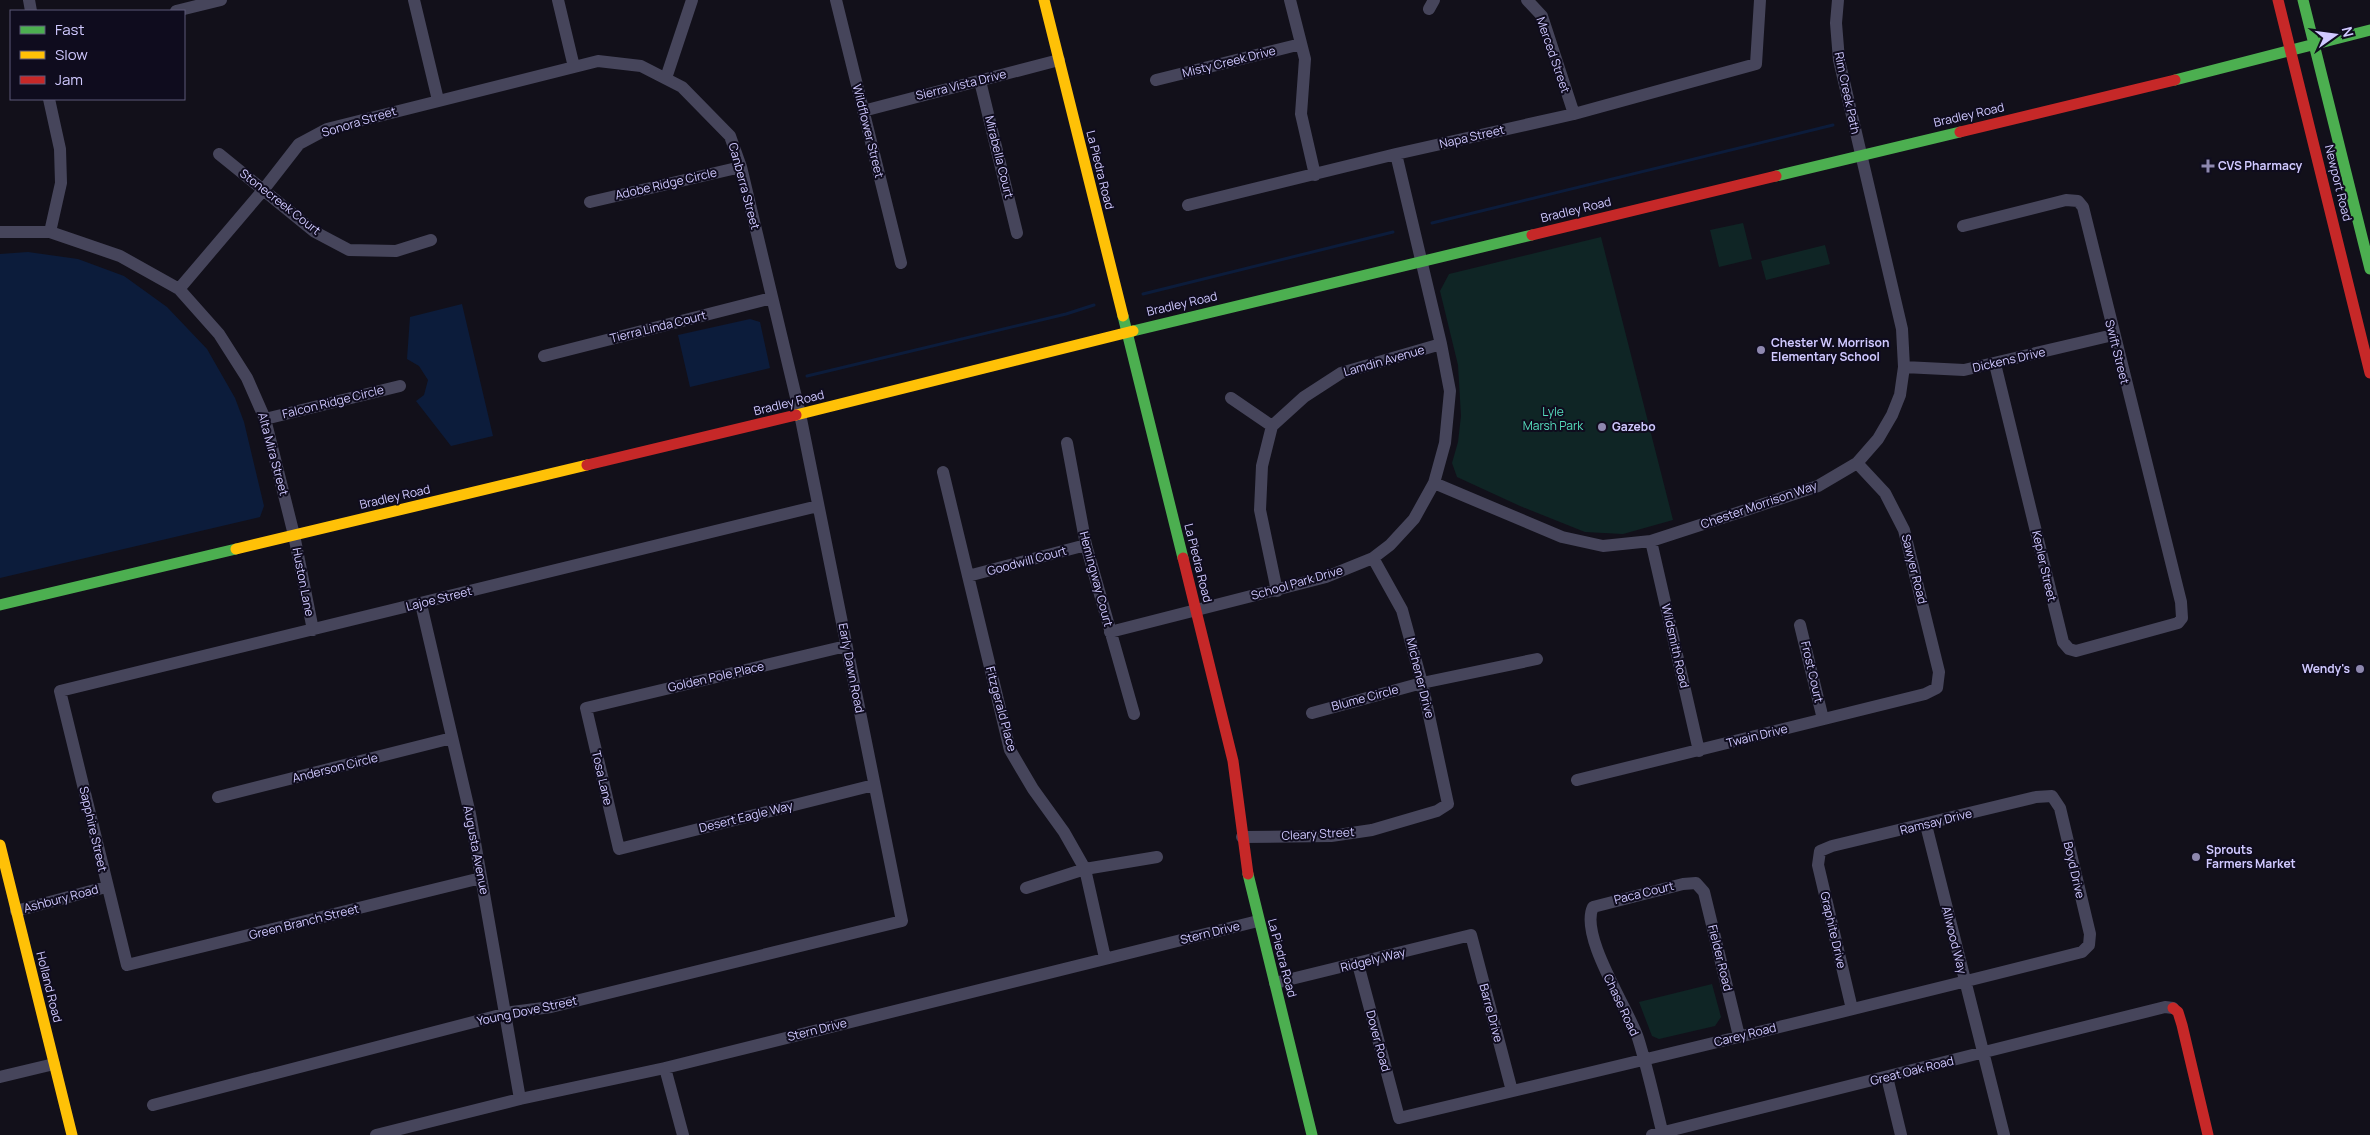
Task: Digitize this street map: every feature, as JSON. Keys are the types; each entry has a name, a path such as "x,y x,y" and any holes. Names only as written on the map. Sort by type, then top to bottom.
{"street":[{"path":"180,10 221,0"},
{"path":"414,0 438,100"},
{"path":"558,0 574,67"},
{"path":"666,78 693,4 692,0"},
{"name":"Wildflower Street","path":"836,0 901,263"},
{"name":"La Piedra Road","path":"1044,0 1233,761 1242,837 1258,921 1312,1135"},
{"path":"1290,0 1305,59 1301,114 1315,175"},
{"name":"Merced Street","path":"1527,0 1542,16 1574,114"},
{"name":"Napa Street","path":"1188,205 1396,154 1574,114 1756,64 1760,0"},
{"name":"Rim Creek Path","path":"1838,0 1836,23 1838,60 1860,155"},
{"name":"Newport Road","path":"2278,0 2370,373"},
{"name":"Newport Road","path":"2304,0 2370,269"},
{"name":"Bradley Road","path":"0,605 800,414 1126,332 1860,155 2167,83 2370,30"},
{"name":"Misty Creek Drive","path":"1156,80 1302,44"},
{"name":"Sierra Vista Drive","path":"863,111 1059,60"},
{"name":"Canberra Street","path":"574,67 598,61 641,66 682,86 730,136 741,167 800,414"},
{"name":"Sonora Street","path":"179,289 264,189 299,144 327,129 574,67"},
{"name":"Mirabella Court","path":"980,81 1018,233"},
{"path":"49,100 60,149 61,182 50,232"},
{"name":"Stonecreek Court","path":"219,154 315,232 349,250 396,251 431,240"},
{"name":"School Park Drive","path":"1110,632 1326,577 1374,558 1390,545 1414,519 1434,483 1446,443 1450,391 1442,344 1396,154"},
{"name":"Chester Morrison Way","path":"1434,483 1562,537 1603,546 1651,541 1818,486 1858,463 1878,439 1892,415 1900,395 1904,367 1902,329 1860,155"},
{"name":"Adobe Ridge Circle","path":"590,202 741,167"},
{"name":"Swift Street","path":"1963,226 2066,200 2078,201 2086,215 2113,335 2181,602 2182,618"},
{"name":"Alta Mira Street","path":"0,232 50,232 120,256 179,289 220,334 247,378 265,419 294,535"},
{"name":"Tierra Linda Court","path":"544,356 772,298"},
{"name":"Dickens Drive","path":"1904,367 1964,370 2113,335"},
{"name":"Lamdin Avenue","path":"1272,426 1304,397 1341,373 1442,344"},
{"name":"Kepler Street","path":"1995,364 2063,642 2069,649 2076,651 2172,627 2182,618"},
{"name":"Falcon Ridge Circle","path":"265,419 400,386"},
{"path":"1230,398 1272,426 1262,466 1260,510 1277,591"},
{"name":"Early Dawn Road","path":"800,414 902,921"},
{"name":"Hemingway Court","path":"1067,443 1086,545 1134,714"},
{"name":"Sawyer Road","path":"1858,463 1886,494 1904,530 1940,672 1937,688"},
{"name":"Fitzgerald Place","path":"943,472 1010,750 1033,789 1064,832 1085,869 1106,958"},
{"name":"Lajoe Street","path":"60,691 818,506"},
{"name":"Huston Lane","path":"294,535 312,630"},
{"name":"Wildsmith Road","path":"1651,541 1699,751"},
{"name":"Goodwill Court","path":"968,576 1086,545"},
{"name":"Michener Drive","path":"1374,558 1402,610 1422,683 1448,804"},
{"name":"Augusta Avenue","path":"420,604 470,814 520,1099"},
{"name":"Frost Court","path":"1800,626 1823,719"},
{"name":"Golden Pole Place","path":"586,708 846,646"},
{"name":"Blume Circle","path":"1312,713 1422,683 1537,659"},
{"name":"Twain Drive","path":"1577,780 1926,694 1937,688"},
{"name":"Sapphire Street","path":"60,691 106,887 127,965"},
{"name":"Tosa Lane","path":"586,708 619,849"},
{"name":"Anderson Circle","path":"218,797 452,738"},
{"name":"Desert Eagle Way","path":"619,849 874,785"},
{"name":"Ramsay Drive","path":"1820,852 1832,846 1926,825 2036,797 2052,796"},
{"name":"Boyd Drive","path":"2052,796 2060,808 2090,934 2090,945"},
{"name":"Cleary Street","path":"1242,837 1331,836 1372,830 1437,812 1448,804"},
{"name":"Allwood Way","path":"1926,825 1982,1054 2004,1135"},
{"name":"Holland Road","path":"0,845 72,1135"},
{"name":"Graphite Drive","path":"1820,852 1818,865 1852,1009"},
{"path":"1026,888 1085,869 1157,857"},
{"name":"Green Branch Street","path":"127,965 482,878"},
{"name":"Paca Court","path":"1593,907 1683,884 1696,883"},
{"name":"Fielder Road","path":"1696,883 1704,892 1739,1036"},
{"name":"Ashbury Road","path":"16,911 106,887"},
{"name":"Chase Road","path":"1593,907 1590,918 1597,948 1608,978 1631,1021 1644,1059 1659,1134"},
{"name":"Young Dove Street","path":"152,1105 506,1014 551,1007 902,921"},
{"name":"Stern Drive","path":"376,1135 520,1099 665,1068 1258,921"},
{"name":"Ridgely Way","path":"1275,984 1471,935"},
{"name":"Barre Drive","path":"1471,935 1512,1091"},
{"name":"Carey Road","path":"1399,1118 1964,982 2082,952 2090,945"},
{"name":"Dover Road","path":"1358,964 1399,1118"},
{"name":"Great Oak Road","path":"1659,1134 2166,1008 2173,1008"},
{"path":"2173,1008 2178,1012 2182,1024 2208,1135"},
{"path":"0,1077 54,1064"},
{"path":"665,1068 683,1135"},
{"path":"1887,1077 1901,1135"}],"green space":[{"path":"1743,223 1752,259 1719,267 1710,230"},
{"name":"Lyle Marsh Park","path":"1601,237 1673,520 1623,534 1585,532 1520,506 1457,477 1452,463 1458,442 1461,416 1458,365 1440,291 1449,274"},
{"path":"1825,245 1830,264 1766,280 1761,261"},
{"path":"1712,984 1721,1017 1715,1026 1659,1039 1652,1036 1639,1002"}],"water":[{"path":"28,252 78,259 124,276 167,307 207,349 235,398 244,422 264,506 260,517 0,578 0,254"},
{"path":"462,304 493,436 451,446 416,401 424,395 428,380 419,366 407,359 410,317"},
{"path":"750,319 760,322 770,368 690,387 678,335"}],"waterway":[{"path":"1432,223 1833,125"},
{"path":"1143,294 1393,232"},
{"path":"807,376 1066,314 1094,305"}],"traffic: fast":[{"path":"2303,0 2370,269"},
{"path":"2175,80 2370,30"},
{"path":"1776,176 1960,132"},
{"path":"1133,331 1532,235"},
{"path":"1123,316 1183,558"},
{"path":"0,605 236,549"},
{"path":"1248,874 1312,1135"}],"traffic: slow":[{"path":"1044,0 1123,316"},
{"path":"796,415 1133,331"},
{"path":"236,549 587,465"},
{"path":"0,845 72,1135"}],"traffic: jam":[{"path":"2278,0 2370,373"},
{"path":"1960,132 2175,80"},
{"path":"1532,235 1776,176"},
{"path":"587,465 796,415"},
{"path":"1183,558 1233,761 1248,874"},
{"path":"2173,1008 2178,1012 2182,1025 2208,1135"}],"place":[{"name":"CVS Pharmacy","path":"2208,166"},
{"name":"Chester W. Morrison Elementary School","path":"1761,350"},
{"name":"Gazebo","path":"1602,427"},
{"name":"Wendy's","path":"2360,669"},
{"name":"Sprouts Farmers Market","path":"2196,857"}]}
